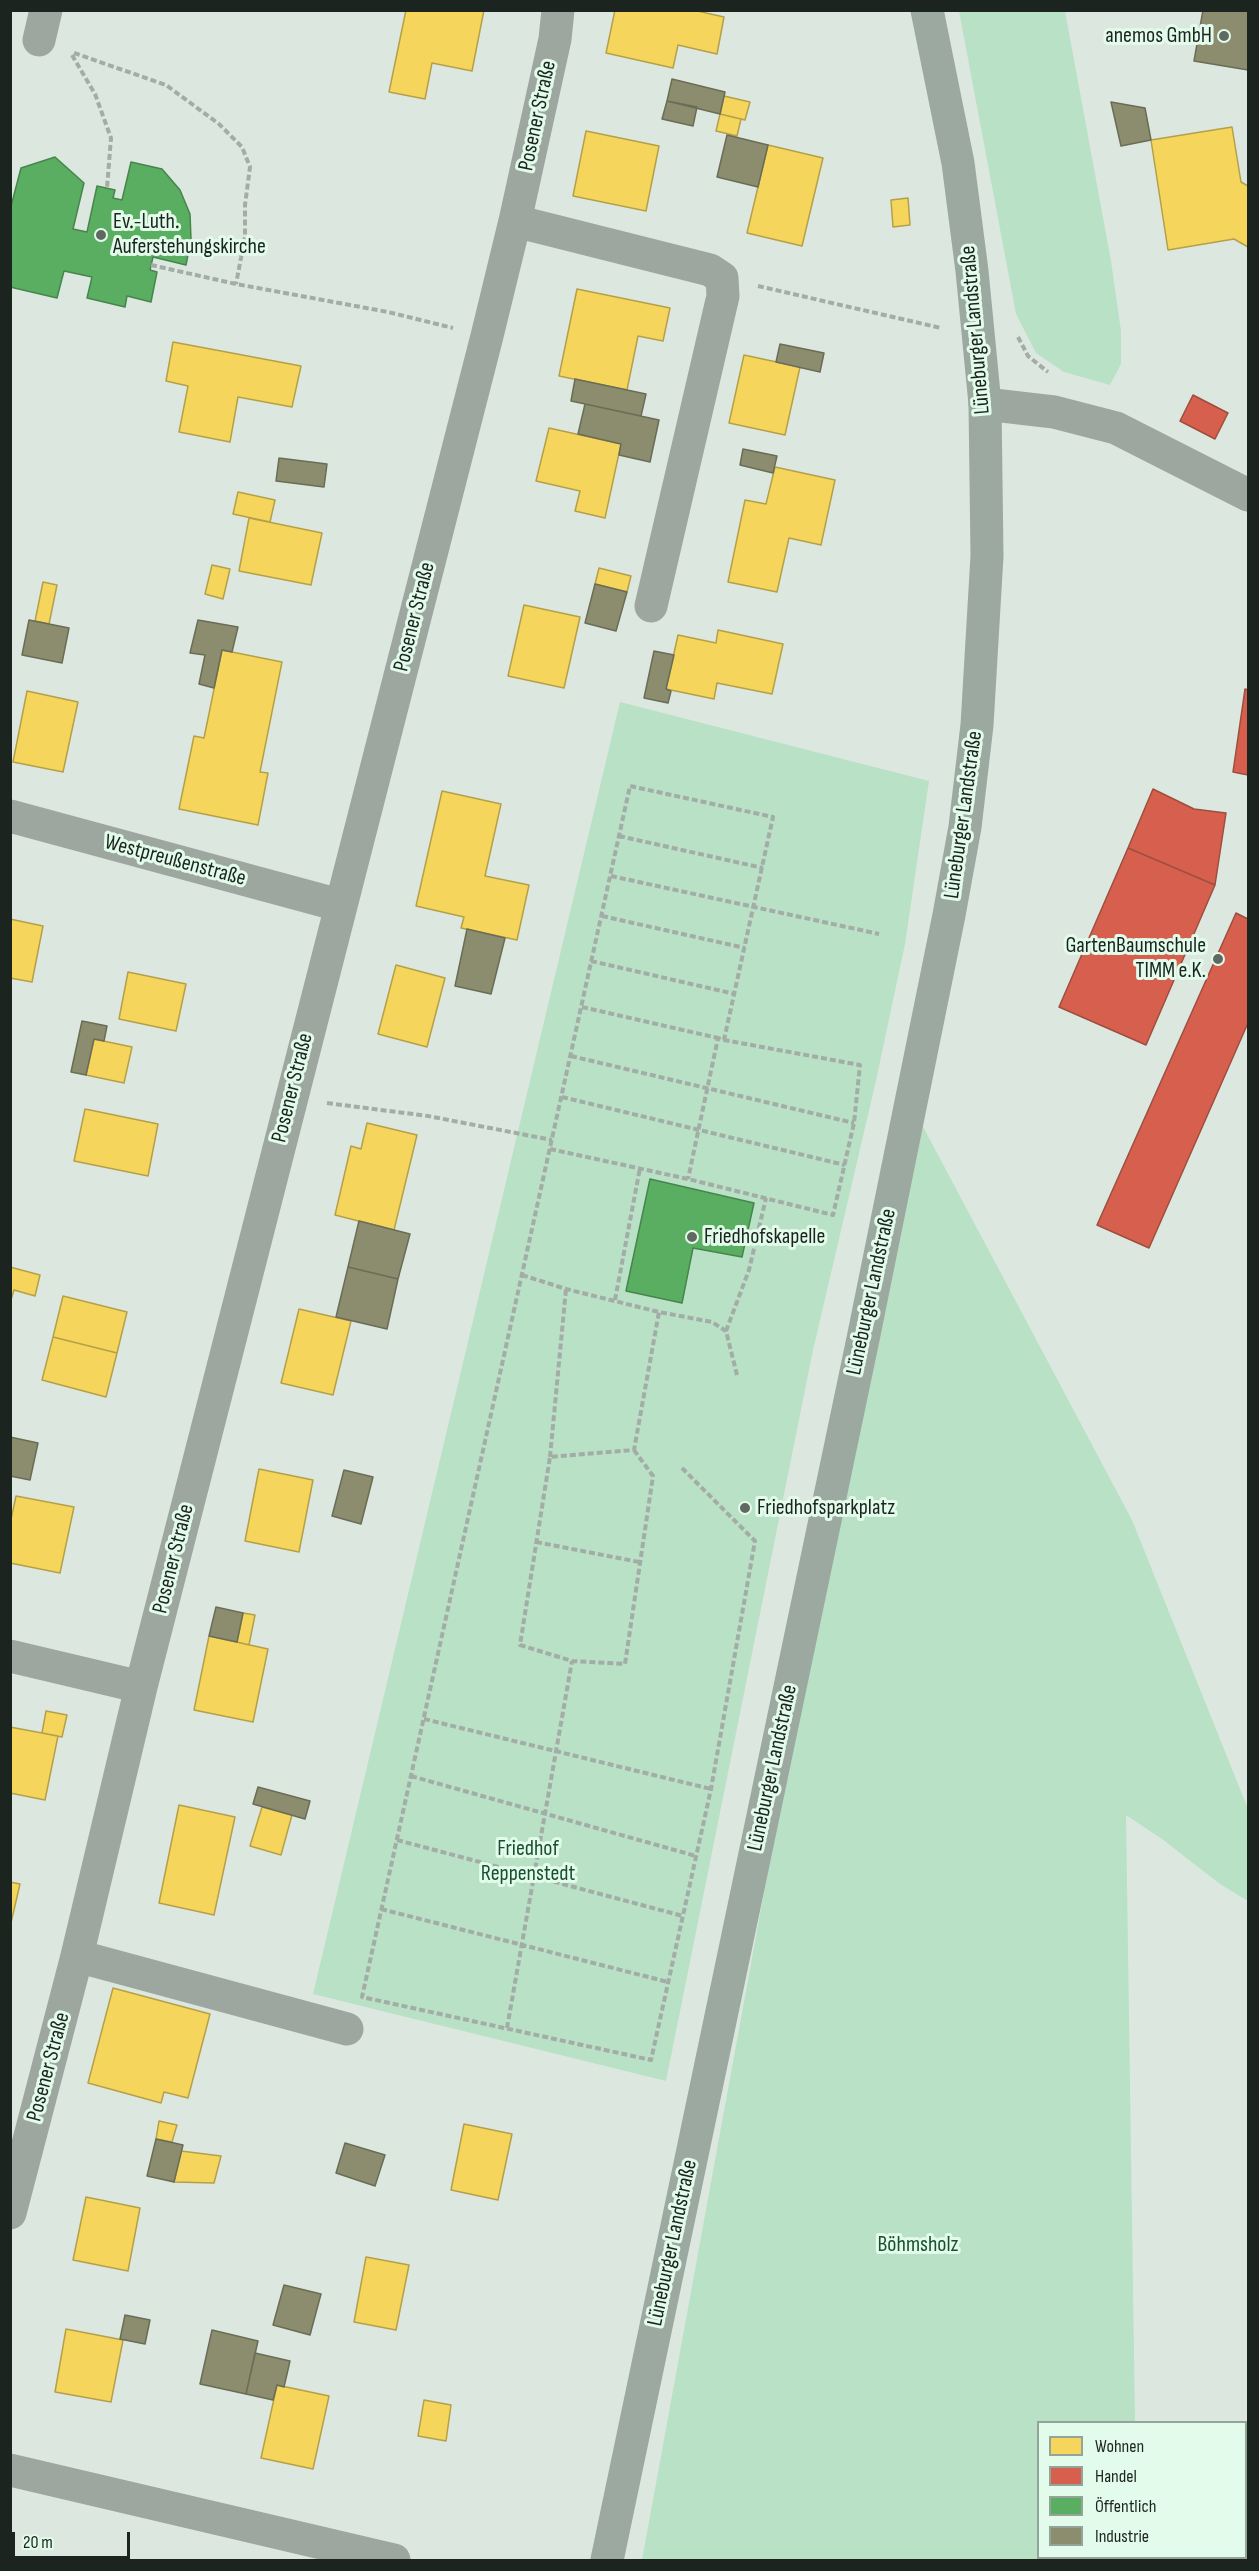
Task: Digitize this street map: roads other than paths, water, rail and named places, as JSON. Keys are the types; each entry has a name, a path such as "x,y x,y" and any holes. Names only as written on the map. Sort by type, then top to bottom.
{"main road":[{"name":"Lüneburger Landstraße","path":"607,2560 863,1339 965,827 977,725 987,556 985,404 972,271 958,163 927,10"}],"street":[{"name":"Posener Straße","path":"10,2213 77,1956 141,1687 339,905 388,726 487,336 555,39 558,10"},
{"path":"515,221 710,270 722,278 723,296 651,606"},
{"path":"985,404 1054,412 1116,428 1248,495"},
{"name":"Westpreußenstraße","path":"10,816 339,905"},
{"path":"10,1656 141,1687"},
{"path":"77,1956 347,2029"},
{"path":"10,2470 394,2560"}],"place":[{"name":"anemos GmbH","path":"1224,36"},
{"name":"Ev.-Luth. Auferstehungskirche","path":"101,235"},
{"name":"GartenBaumschule TIMM e.K.","path":"1218,959"},
{"name":"Friedhofskapelle","path":"692,1237"},
{"name":"Friedhofsparkplatz","path":"745,1508"}],"park label":[{"name":"Friedhof Reppenstedt","path":"528,1862"},
{"name":"Böhmsholz","path":"918,2245"}]}
